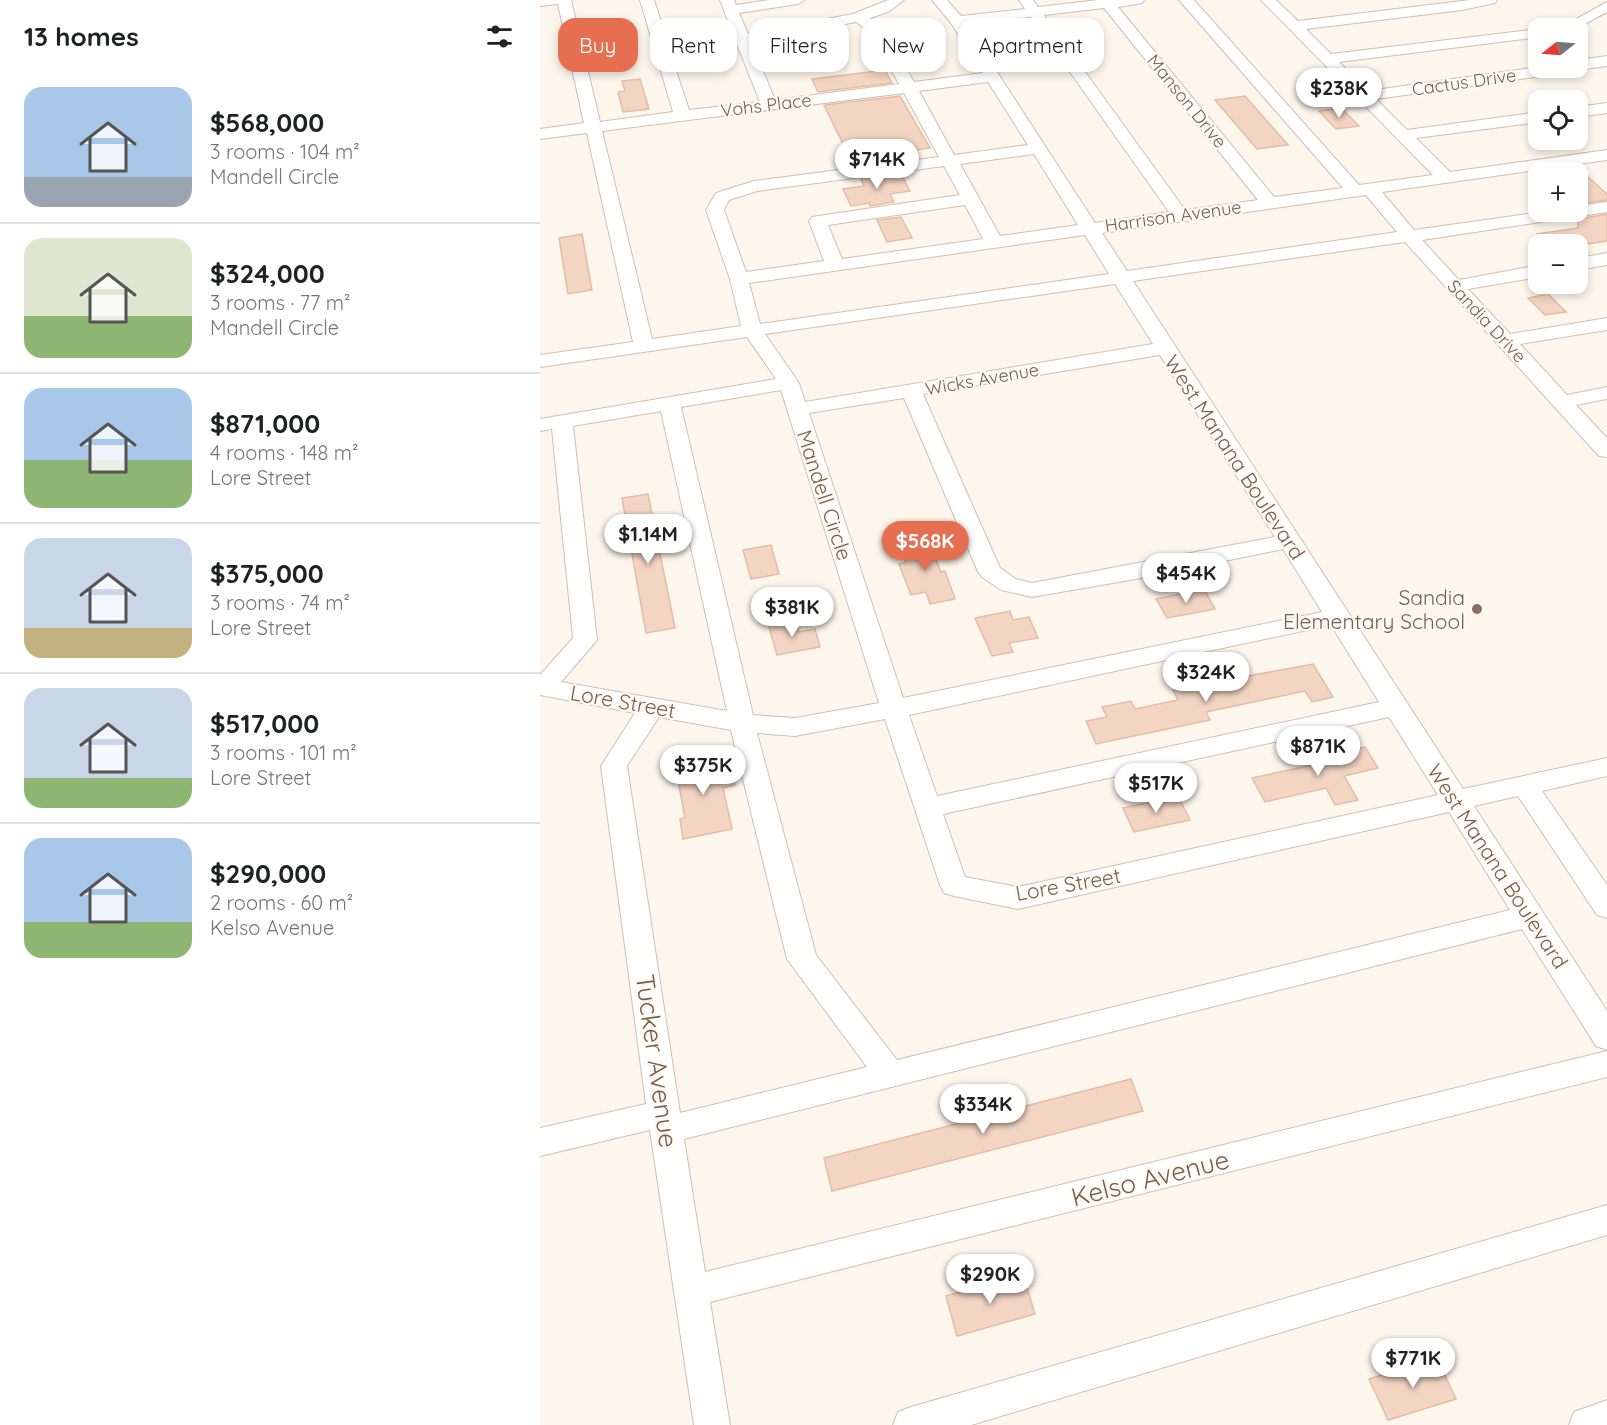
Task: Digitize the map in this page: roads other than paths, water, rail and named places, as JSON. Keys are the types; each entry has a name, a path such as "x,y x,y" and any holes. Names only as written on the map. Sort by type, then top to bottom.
{"street":[{"path":"540,2 556,0"},
{"path":"564,0 644,346"},
{"path":"647,0 653,18"},
{"path":"769,105 729,5 798,0"},
{"path":"737,41 786,34 858,17 890,6 897,0"},
{"name":"West Manana Boulevard","path":"939,0 957,21 1607,1037"},
{"path":"957,21 1030,6 1137,0"},
{"name":"Sandia Drive","path":"1186,0 1363,190 1410,237 1607,451"},
{"path":"1268,0 1446,178"},
{"path":"1295,26 1462,6 1490,0"},
{"name":"Manson Drive","path":"1106,2 1269,202"},
{"path":"1030,6 1180,215"},
{"path":"1585,18 1607,6"},
{"path":"858,17 877,30 947,161 994,242"},
{"path":"1328,59 1528,34"},
{"path":"1588,64 1607,61"},
{"path":"670,72 682,115"},
{"name":"Cactus Drive","path":"1365,96 1528,73"},
{"name":"Vohs Place","path":"540,134 992,77"},
{"path":"1588,111 1607,108"},
{"path":"1404,135 1528,118"},
{"name":"Mandell Circle","path":"894,709 789,383 752,330 739,279 715,210 722,197 754,186 1037,149"},
{"name":"Harrison Avenue","path":"739,279 1607,155"},
{"path":"835,265 818,221 971,199"},
{"path":"1588,210 1607,207"},
{"path":"540,361 1528,219"},
{"path":"1588,262 1607,259"},
{"path":"1455,286 1528,273"},
{"path":"1505,341 1607,324"},
{"name":"Wicks Avenue","path":"798,409 1165,348"},
{"path":"542,687 585,640 551,423 789,383"},
{"path":"911,391 990,572 1009,585 1032,590 1147,570 1289,541"},
{"path":"1562,402 1607,393"},
{"path":"670,403 742,723 802,959 891,1075"},
{"path":"894,709 1338,616"},
{"name":"Lore Street","path":"542,687 742,723 795,727 894,709 954,885 1018,898 1607,768"},
{"name":"Tucker Avenue","path":"652,707 614,766 712,1425"},
{"path":"928,808 1396,707"},
{"path":"1525,786 1607,907"},
{"path":"540,1142 665,1121 891,1075 1530,915"},
{"name":"Kelso Avenue","path":"692,1291 1607,1064"},
{"path":"911,1425 1607,1220"},
{"path":"1587,1425 1607,1418"}],"place":[{"name":"Sandia Elementary School","path":"1477,609"}]}
